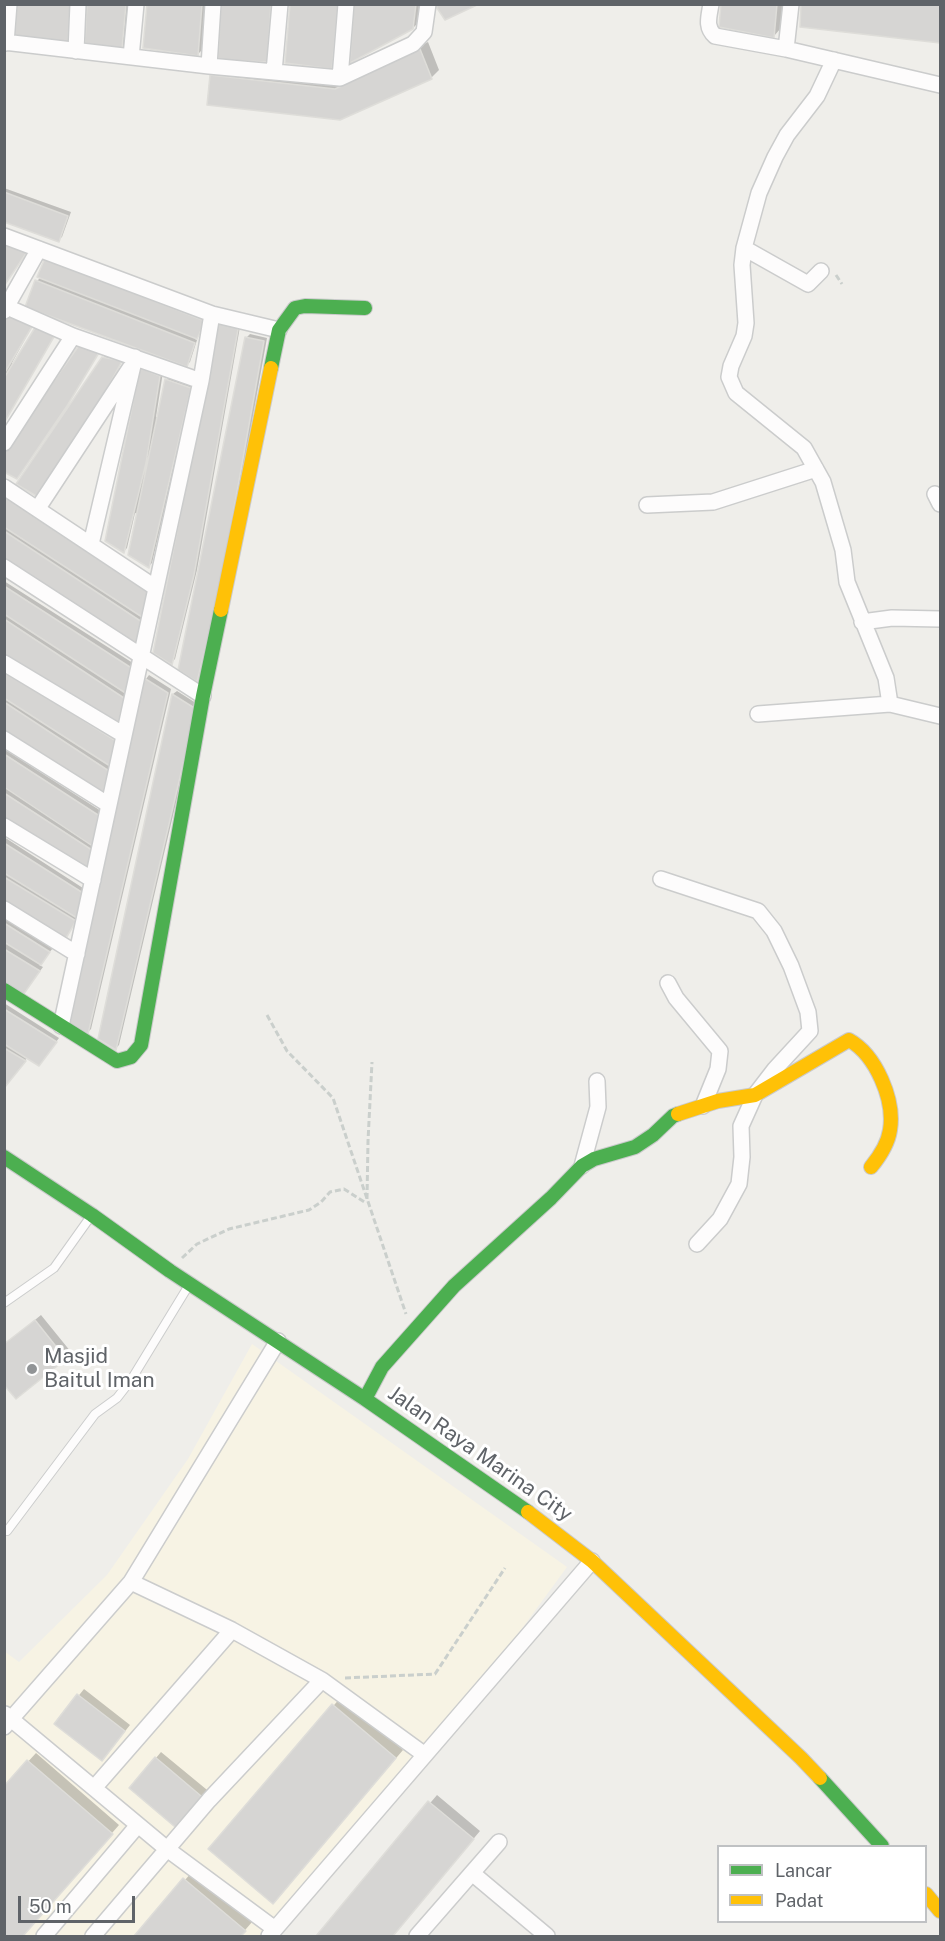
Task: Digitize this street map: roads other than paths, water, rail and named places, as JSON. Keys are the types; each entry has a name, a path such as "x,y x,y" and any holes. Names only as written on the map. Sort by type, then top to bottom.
{"street":[{"path":"9,4 5,43 340,78 413,45 424,32 428,4"},
{"path":"76,51 78,4"},
{"path":"131,57 136,4"},
{"path":"209,66 213,4"},
{"path":"274,72 280,4"},
{"path":"340,78 346,4"},
{"path":"711,4 708,26 715,36 786,49 940,85"},
{"path":"786,49 791,4"},
{"path":"834,60 817,96 788,135 767,172 759,193 744,248 742,265 746,323 744,336 731,366 729,377 736,393 804,448 823,482 843,550 847,582 886,678 890,704"},
{"path":"4,236 212,314 279,330"},
{"path":"744,248 808,284 821,271"},
{"path":"39,249 6,309 73,336 201,381"},
{"path":"4,990 117,1061 131,1057 141,1045 203,696 279,330 295,308 304,306 365,308"},
{"path":"61,1026 201,381 212,314"},
{"path":"4,443 73,336"},
{"path":"38,508 135,358"},
{"path":"92,544 135,358"},
{"path":"647,505 713,502 816,469"},
{"path":"4,487 156,588"},
{"path":"4,567 203,696"},
{"path":"862,622 892,618 940,619"},
{"path":"4,663 124,735"},
{"path":"758,714 890,704 940,716"},
{"path":"4,738 109,805"},
{"path":"4,826 93,880"},
{"path":"661,879 758,911 774,932 791,966 808,1011 810,1030 754,1095 741,1126 742,1157 739,1184 720,1219 698,1244"},
{"path":"4,909 77,954"},
{"path":"668,983 676,998 720,1051 718,1069 703,1106"},
{"path":"365,1399 382,1367 412,1331 454,1286 582,1166 594,1159 635,1147 673,1116 718,1101 754,1095 849,1040 858,1044 883,1084 890,1104 891,1132 883,1155 871,1167"},
{"path":"582,1166 597,1107 597,1081"},
{"name":"Jalan Raya Marina City","path":"4,1157 92,1215 170,1271 365,1399 520,1506 592,1561 801,1758 881,1845"},
{"path":"278,1341 131,1582 7,1720 272,1933 592,1561"},
{"path":"131,1582 232,1630 322,1680 425,1755"},
{"path":"94,1788 232,1630"},
{"path":"93,1936 209,1800 322,1680"},
{"path":"44,1936 138,1825"},
{"path":"417,1936 499,1842"},
{"path":"472,1873 547,1936"},
{"path":"927,1895 940,1911"}],"lane":[{"path":"4,1303 54,1268 92,1215"},
{"path":"7,1531 95,1414 117,1398 131,1380 190,1284"}],"place":[{"name":"Masjid Baitul Iman","path":"32,1369"}]}
